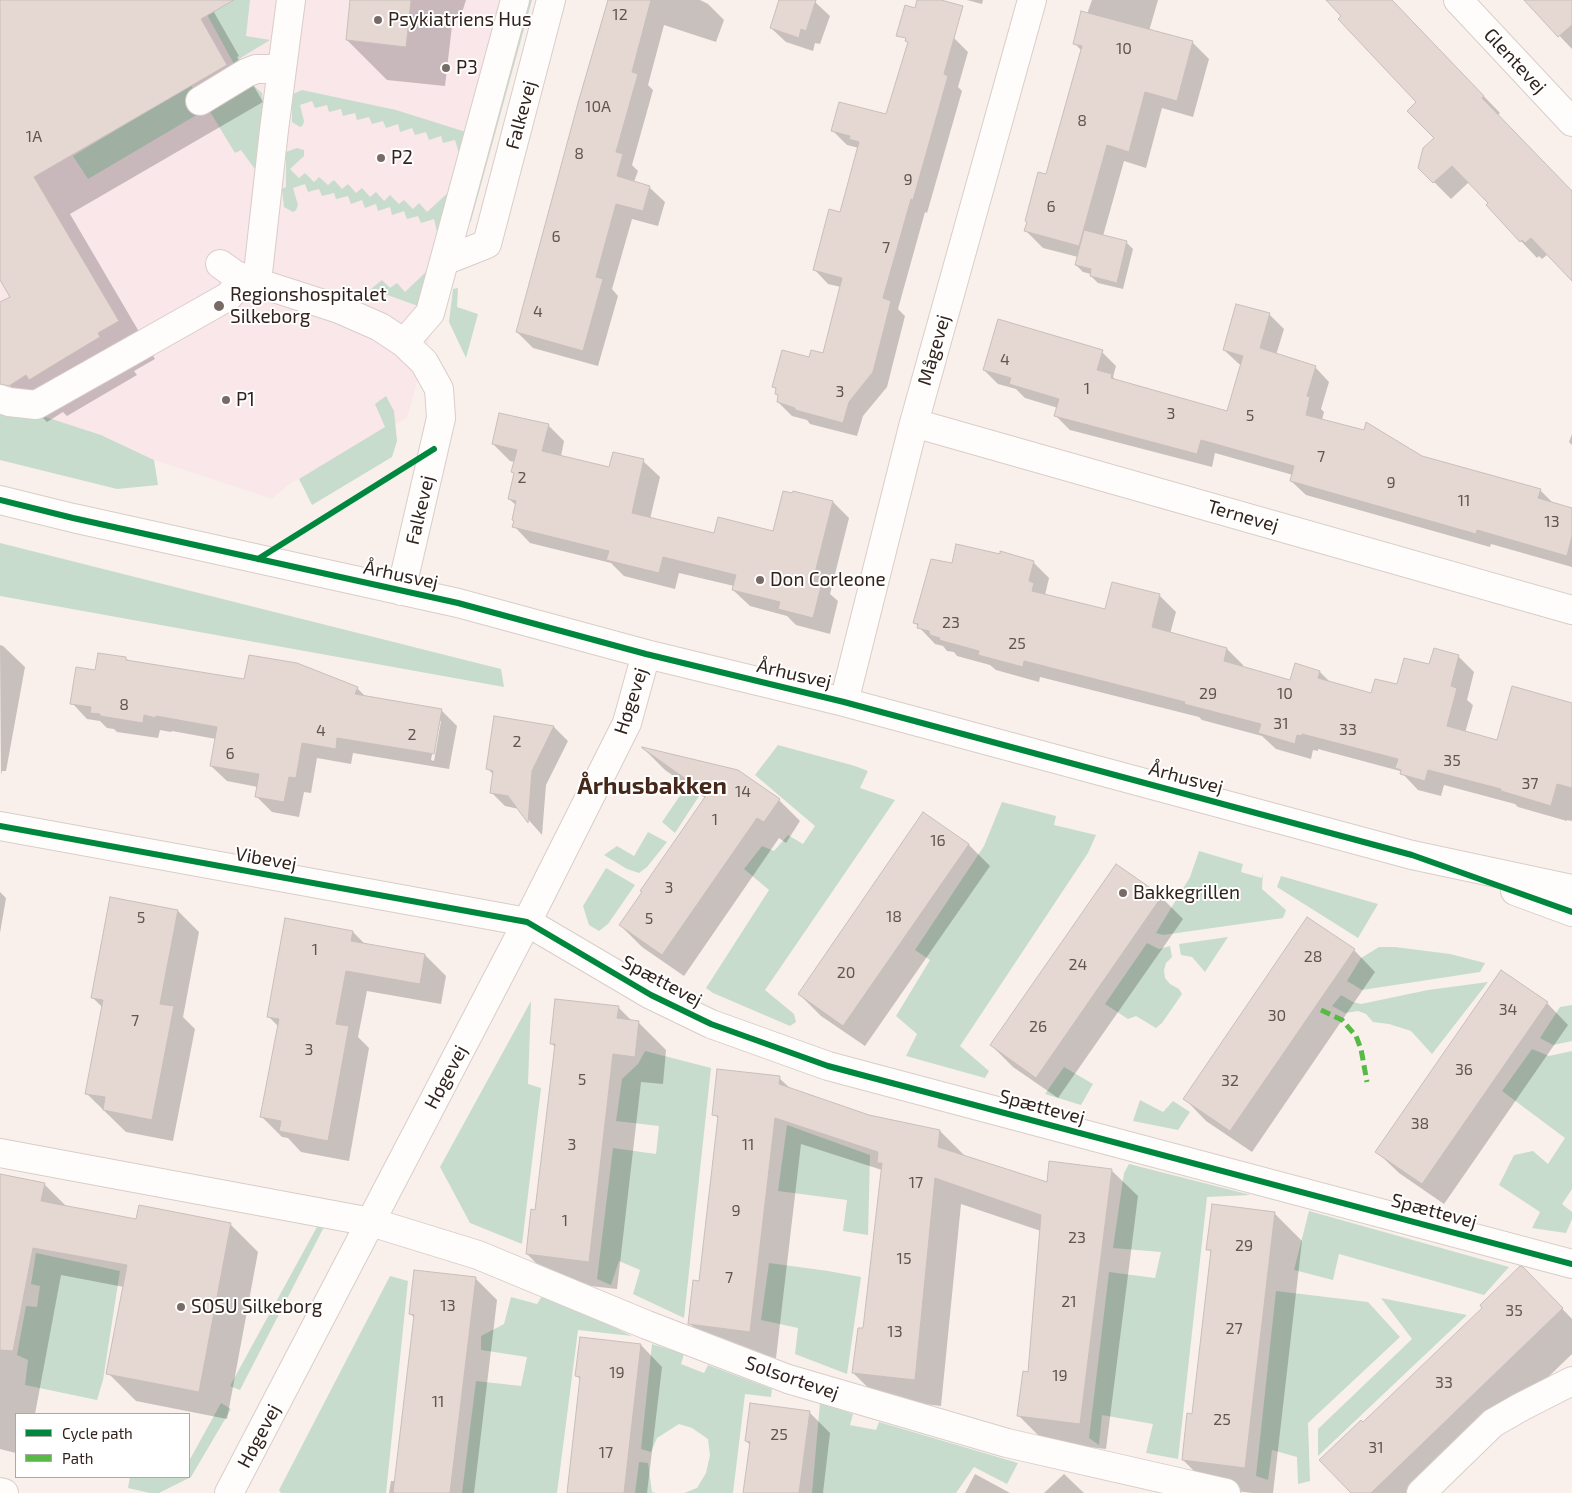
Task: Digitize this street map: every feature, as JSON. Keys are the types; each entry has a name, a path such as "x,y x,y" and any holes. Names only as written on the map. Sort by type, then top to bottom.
{"street":[{"path":"0,399 36,405 229,296 250,280 260,246 291,0"},
{"path":"404,343 430,313 515,0"},
{"name":"Falkevej","path":"444,261 487,244 551,0"},
{"name":"Mågevej","path":"844,702 914,423 1032,0"},
{"name":"Glentevej","path":"1458,0 1572,122"},
{"path":"200,101 256,69 282,69"},
{"name":"Falkevej","path":"220,264 250,280 339,309 380,327 404,343 424,362 439,389 441,418 401,591"},
{"name":"Ternevej","path":"914,423 1572,610"},
{"name":"Århusvej","path":"0,500 73,518 458,603 646,654 844,702 1412,855 1572,889"},
{"name":"Høgevej","path":"229,1493 527,922 627,723 646,654"},
{"name":"Vibevej","path":"0,826 527,922"},
{"name":"Århusvej","path":"1412,855 1572,912"},
{"name":"Spættevej","path":"527,922 652,995 711,1024 828,1066 1572,1264"},
{"name":"Solsortevej","path":"0,1153 370,1222 478,1255 788,1380 1007,1443 1226,1493"},
{"path":"1421,1493 1493,1423 1521,1406 1572,1381"},
{"path":"0,1492 4,1493"}],"shaded area":[{"name":"Regionshospitalet Silkeborg","path":"0,0 524,0 407,418 288,485 272,499 154,460 101,435 0,402"}],"green space":[{"path":"199,0 250,0 246,36 270,40 234,64"},
{"path":"524,0 532,0 471,221 467,224"},
{"path":"191,85 205,110 88,179 73,156"},
{"path":"245,86 254,86 262,93 263,104 257,172 241,150 235,153 209,110"},
{"path":"302,90 396,110 466,132 461,160 455,140 443,143 441,136 429,140 426,132 415,135 412,128 400,132 398,124 386,128 383,121 372,124 369,117 357,120 355,113 343,116 341,109 329,112 327,105 315,108 312,101 300,105 304,121 300,127 292,122 292,99 293,94"},
{"path":"297,148 304,150 304,156 290,169 299,178 305,173 314,182 319,177 328,185 334,180 342,189 348,184 356,193 362,188 370,197 376,192 384,201 390,195 399,204 404,200 413,209 419,203 427,212 450,191 438,236 434,219 421,223 418,216 407,219 404,211 392,215 390,207 378,211 376,204 365,208 362,200 351,204 348,196 336,199 334,193 322,196 319,189 308,192 305,184 293,188 298,205 296,210 293,212 284,207 282,189 286,187 286,152"},
{"path":"426,272 434,275 418,306 371,289 382,280 390,288 397,283 405,292"},
{"path":"458,288 457,307 478,314 466,358 449,322 453,289"},
{"path":"386,396 394,411 397,441 392,457 312,505 299,479 385,427 375,404"},
{"path":"0,402 101,435 154,460 158,485 117,489 0,460"},
{"path":"0,543 501,669 504,687 0,596"},
{"path":"778,745 868,771 860,788 895,800 765,990 794,1014 796,1022 790,1026 713,993 706,988 769,890 744,869 762,846 774,851 788,835 803,844 815,826 755,775"},
{"path":"688,784 701,793 675,833 662,822"},
{"path":"1002,802 1056,816 1054,825 1096,835 1088,853 960,1046 989,1071 985,1078 906,1056 917,1034 896,1016 930,960 915,950 984,846"},
{"path":"648,832 667,842 647,867 639,873 627,869 604,855 617,846 634,856"},
{"path":"1199,851 1243,864 1241,872 1262,878 1263,871 1262,889 1286,910 1283,918 1163,935 1156,933 1190,877"},
{"path":"606,868 635,885 608,924 599,931 589,925 583,906"},
{"path":"1281,876 1378,904 1358,938 1277,887"},
{"path":"1228,937 1205,972 1192,957 1181,955 1179,944"},
{"path":"1147,943 1159,949 1170,946 1172,957 1166,963 1164,970 1165,978 1170,984 1179,989 1182,994 1162,1023 1156,1028 1136,1016 1128,1019 1105,1004"},
{"path":"1379,947 1395,947 1450,954 1485,963 1480,972 1362,990 1347,981 1361,958"},
{"path":"1488,982 1432,1054 1411,1031 1389,1024 1373,1022 1366,1014 1358,1011 1345,1013 1332,1006 1341,995 1361,1004 1428,990"},
{"path":"531,1001 528,1084 541,1088 522,1244 470,1223 440,1167"},
{"path":"1572,1005 1572,1041 1553,1045 1540,1038 1560,1007"},
{"path":"1532,1049 1549,1056 1572,1051 1572,1189 1562,1204 1572,1212 1572,1219 1566,1233 1532,1228 1540,1212 1499,1185 1514,1155 1533,1151 1548,1164 1565,1138 1502,1091"},
{"path":"645,1051 711,1068 684,1318 633,1294 640,1270 619,1261 611,1285 597,1279 613,1148 656,1154 659,1126 616,1121 622,1079 638,1064"},
{"path":"1064,1067 1093,1084 1081,1105 1045,1094"},
{"path":"1140,1100 1163,1112 1173,1101 1190,1112 1178,1130 1133,1121"},
{"path":"787,1125 870,1155 868,1235 843,1231 847,1200 778,1191"},
{"path":"1129,1164 1251,1195 1207,1197 1178,1459 1146,1453 1153,1424 1102,1415 1099,1445 1089,1438 1109,1272 1155,1278 1161,1252 1113,1248 1124,1173"},
{"path":"1309,1211 1509,1267 1484,1295 1339,1254 1333,1280 1294,1270"},
{"path":"318,1225 324,1227 240,1390 230,1386"},
{"path":"36,1253 120,1271 103,1380 97,1400 25,1385 28,1360 17,1355 26,1306 37,1307 40,1286 31,1284"},
{"path":"769,1263 861,1277 847,1374 795,1354 798,1328 761,1320"},
{"path":"390,1276 408,1281 386,1493 281,1493 279,1490"},
{"path":"1276,1291 1368,1302 1400,1337 1308,1423 1310,1481 1298,1484 1297,1457 1272,1450 1268,1480 1256,1476"},
{"path":"544,1293 632,1336 578,1330 557,1493 462,1493 476,1381 521,1386 527,1357 481,1350 481,1336 504,1324 511,1297 537,1304"},
{"path":"1381,1298 1467,1315 1318,1456 1318,1429 1412,1339"},
{"path":"652,1344 684,1354 681,1364 704,1373 708,1365 772,1389 771,1397 745,1394 733,1493 684,1493 697,1488 706,1473 710,1455 708,1439 692,1428 679,1424 657,1438 651,1452 641,1449"},
{"path":"221,1403 231,1409 190,1478 190,1459"},
{"path":"820,1403 853,1414 850,1425 876,1430 879,1422 1018,1463 1007,1484 974,1467 956,1493 812,1493"},
{"path":"639,1462 648,1463 652,1492 656,1493 635,1493"},
{"path":"130,1478 189,1478 159,1493 128,1488"}],"building":[{"path":"0,0 234,0 201,19 227,65 34,177 119,321 98,333 100,337 29,380 26,375 9,386 0,384 0,302 10,297 0,280"},
{"name":"Psykiatriens Hus","path":"350,0 411,0 406,47 346,40"},
{"path":"608,0 651,0 632,72 638,74 616,152 623,154 617,176 650,186 643,211 616,204 596,277 603,279 583,351 516,332"},
{"path":"779,0 816,0 806,31 801,29 799,38 770,28"},
{"path":"917,0 941,0 963,6 944,74 948,76 883,298 891,301 873,372 849,402 843,423 795,410 795,408 777,402 776,388 772,387 782,350 809,357 811,350 823,353 842,278 813,270 829,209 840,212 859,142 849,139 850,136 831,131 839,102 886,114 908,42 905,41 906,38 896,36 905,5 915,8"},
{"path":"1326,0 1392,0 1484,96 1482,98 1572,191 1572,281 1531,238 1525,243 1522,240 1520,242 1486,205 1488,203 1452,166 1433,183 1418,168 1423,148 1434,138 1407,111 1416,102 1338,19 1341,16"},
{"path":"1524,0 1572,0 1572,25 1558,37"},
{"path":"1081,11 1193,41 1177,101 1145,92 1129,152 1107,145 1079,246 1024,231 1038,172 1046,174 1082,46 1073,44"},
{"path":"1084,230 1127,241 1117,283 1090,276 1091,269 1075,265"},
{"path":"1236,304 1270,313 1260,348 1316,366 1307,396 1310,397 1306,415 1364,430 1366,422 1422,456 1541,489 1538,498 1572,508 1572,536 1567,556 1477,530 1476,534 1290,481 1294,466 1201,440 1197,454 1054,416 1059,399 1009,384 1011,378 983,370 998,319 1103,350 1097,370 1112,374 1111,378 1227,411 1243,356 1223,350"},
{"path":"499,413 549,424 542,451 609,467 613,452 644,459 632,513 714,533 718,517 773,531 783,491 792,493 793,491 833,501 813,581 822,583 813,618 778,609 780,602 732,590 736,575 663,557 659,573 606,560 609,551 512,527 516,501 508,499 514,473 511,472 517,450 492,444"},
{"path":"956,544 1000,554 1000,551 1034,561 1029,581 1034,583 1032,591 1105,609 1112,582 1160,594 1152,627 1227,648 1224,661 1290,680 1295,663 1320,671 1318,678 1371,693 1375,679 1397,684 1404,658 1429,664 1434,648 1459,655 1451,686 1457,688 1447,726 1497,740 1512,686 1572,703 1572,788 1557,784 1551,806 1501,791 1501,789 1428,770 1425,781 1400,774 1401,770 1395,768 1398,759 1302,734 1302,736 1297,735 1295,744 1258,733 1261,724 1184,704 1185,702 1024,661 1023,667 978,655 979,651 939,640 940,638 930,635 929,631 917,628 918,624 913,623 931,559 952,563"},
{"path":"98,653 126,657 126,660 244,679 249,655 297,663 358,687 355,694 442,709 434,754 337,738 336,749 302,743 296,778 289,777 284,802 255,797 259,774 210,766 217,727 144,715 143,723 100,716 100,714 90,713 91,707 70,704 76,667 95,670"},
{"path":"494,716 554,726 532,771 528,823 508,796 490,793 493,771 486,769"},
{"path":"642,747 738,770 780,799 764,822 757,818 662,955 619,925 642,892 640,891 707,794"},
{"path":"923,812 969,844 843,1026 798,994"},
{"path":"1116,864 1162,896 1036,1078 990,1045"},
{"path":"110,897 178,910 160,1004 174,1006 152,1120 103,1110 105,1097 85,1094 103,1000 91,998"},
{"path":"1307,917 1355,949 1230,1131 1183,1099"},
{"path":"285,918 353,931 351,941 425,954 420,984 346,971 336,1024 349,1026 328,1141 279,1131 281,1121 260,1117 279,1019 267,1017"},
{"path":"1501,970 1548,1002 1422,1184 1375,1152"},
{"path":"555,999 619,1006 617,1018 639,1021 635,1057 613,1054 589,1262 526,1254 531,1209 535,1210 555,1044 550,1044"},
{"path":"717,1069 780,1076 779,1084 869,1115 940,1130 938,1147 1047,1182 1049,1161 1112,1169 1080,1424 1017,1416 1023,1371 1028,1372 1041,1215 935,1178 915,1380 852,1373 858,1328 863,1328 882,1163 877,1163 878,1152 775,1118 750,1332 688,1324 693,1280 699,1281 718,1116 712,1115"},
{"path":"0,1174 45,1183 41,1201 136,1219 139,1205 231,1223 199,1392 106,1374 127,1265 33,1248 13,1351 0,1350"},
{"path":"1212,1204 1275,1212 1245,1468 1182,1460 1187,1413 1192,1414 1211,1250 1206,1250"},
{"path":"1520,1266 1563,1308 1371,1493 1351,1493 1319,1460 1361,1420 1363,1422 1482,1308 1480,1305"},
{"path":"414,1270 476,1277 450,1493 393,1493 414,1315 409,1314"},
{"path":"580,1337 641,1344 624,1493 567,1493 580,1377 575,1376"},
{"path":"750,1403 810,1411 799,1493 743,1493 750,1442 745,1441"}],"marked path":[{"path":"1321,1010 1342,1020 1356,1036 1361,1049 1367,1082"}],"cycle path":[{"path":"258,559 434,449"},
{"path":"0,500 73,518 458,603 646,654 844,702 1412,855 1572,912"},
{"path":"0,826 527,922 651,995 711,1024 828,1066 1572,1264"}],"place":[{"name":"Psykiatriens Hus","path":"378,20"},
{"name":"P3","path":"446,68"},
{"name":"P2","path":"381,158"},
{"name":"Regionshospitalet Silkeborg","path":"219,306"},
{"name":"P1","path":"226,400"},
{"name":"Don Corleone","path":"760,580"},
{"name":"Bakkegrillen","path":"1123,893"},
{"name":"SOSU Silkeborg","path":"181,1307"}],"district":[{"name":"Århusbakken","path":"652,786"}]}
